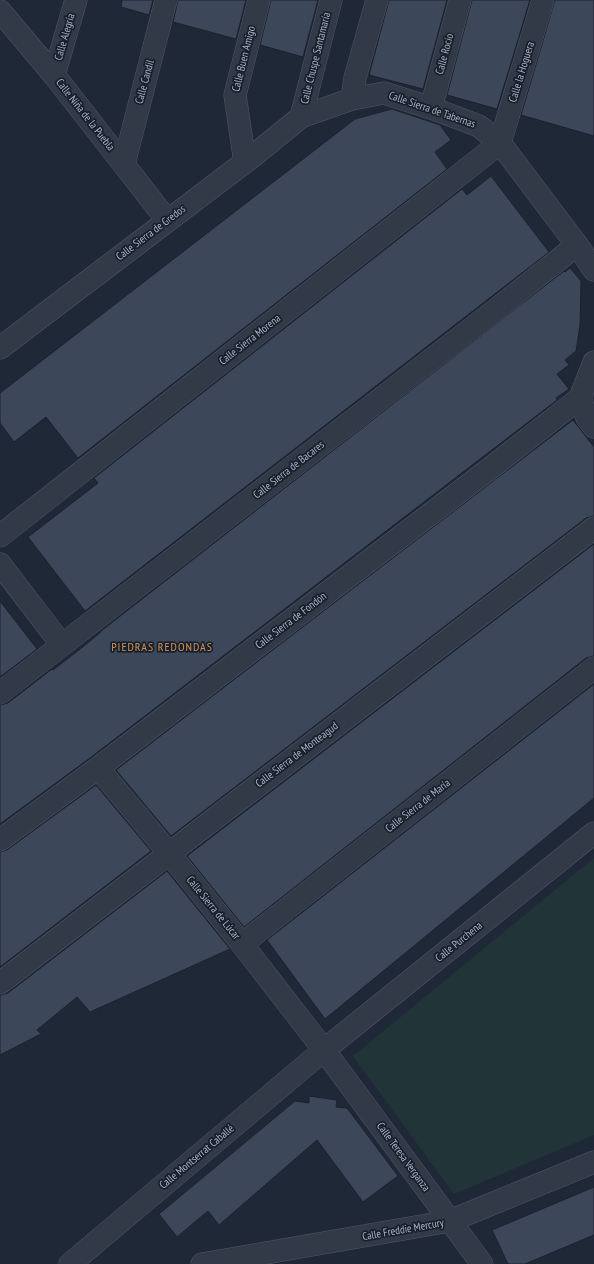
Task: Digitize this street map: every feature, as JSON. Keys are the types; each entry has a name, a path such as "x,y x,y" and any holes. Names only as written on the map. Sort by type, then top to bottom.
{"street":[{"name":"Calle Alegría","path":"54,75 76,0"},
{"name":"Calle Candil","path":"124,164 166,0"},
{"name":"Calle Buen Amigo","path":"253,156 244,156 235,95 259,0"},
{"name":"Calle Chuspe Santamaría","path":"301,117 331,0"},
{"path":"352,99 355,78 377,0"},
{"name":"Calle Rocío","path":"431,108 460,0"},
{"name":"Calle la Hoguera","path":"500,143 543,0"},
{"name":"Calle Niña de la Puebla","path":"0,11 54,75 168,220"},
{"name":"Calle Sierra de Tabernas","path":"301,117 352,99 384,93 431,108 478,126 500,143 577,245 594,270"},
{"name":"Calle Sierra de Gredos","path":"0,348 253,156 301,117"},
{"name":"Calle Sierra Morena","path":"0,536 500,143"},
{"name":"Calle Sierra de Bacares","path":"0,693 485,318 577,245"},
{"path":"594,362 580,398 587,418 594,427"},
{"name":"Calle Sierra de Fondón","path":"0,840 98,768 580,398"},
{"name":"Calle Sierra de Monteagud","path":"0,982 168,852 594,528"},
{"path":"0,564 62,645"},
{"name":"Calle Sierra de María","path":"242,944 594,668"},
{"name":"Calle Sierra de Lúcar","path":"98,768 242,944 324,1050"},
{"name":"Calle Purchena","path":"324,1050 594,833"},
{"name":"Calle Teresa Verganza","path":"324,1050 482,1264"},
{"name":"Calle Montserrat Caballé","path":"70,1264 324,1050"},
{"name":"Calle Freddie Mercury","path":"202,1264 450,1222 594,1162"}],"green space":[{"path":"594,858 594,1135 454,1194 353,1056"}],"building":[{"path":"122,0 153,0 149,15 121,7"},
{"path":"178,0 246,0 236,39 173,22"},
{"path":"271,0 318,0 303,57 260,45"},
{"path":"389,0 447,0 423,89 369,75"},
{"path":"472,0 530,0 497,109 447,95"},
{"path":"555,0 594,0 594,136 521,115"},
{"path":"392,109 440,125 451,140 435,152 447,169 78,458 46,417 14,442 0,423 0,393 355,119"},
{"path":"491,176 549,252 85,611 28,537 98,483 94,478 462,189 467,195"},
{"path":"570,268 581,281 580,325 576,351 565,360 569,365 557,374 569,389 556,398 557,400 90,758 0,824 0,705 8,703 52,669 53,670 101,631 564,271 565,272"},
{"path":"573,420 594,447 594,516 586,518 171,836 116,770"},
{"path":"594,544 594,656 586,658 244,927 187,856"},
{"path":"0,601 37,649 0,677"},
{"path":"594,684 594,798 325,1019 267,940"},
{"path":"96,785 151,851 0,967 0,852 7,850"},
{"path":"167,871 230,949 90,1012 77,997 37,1030 41,1034 0,1055 0,995 8,993"},
{"path":"309,1096 337,1100 336,1107 347,1108 398,1176 363,1202 317,1140 219,1225 208,1211 177,1237 159,1214 295,1101 309,1103"},
{"path":"594,1187 594,1235 525,1264 508,1264 492,1230"}],"district":[{"name":"PIEDRAS REDONDAS","path":"162,648"}]}
